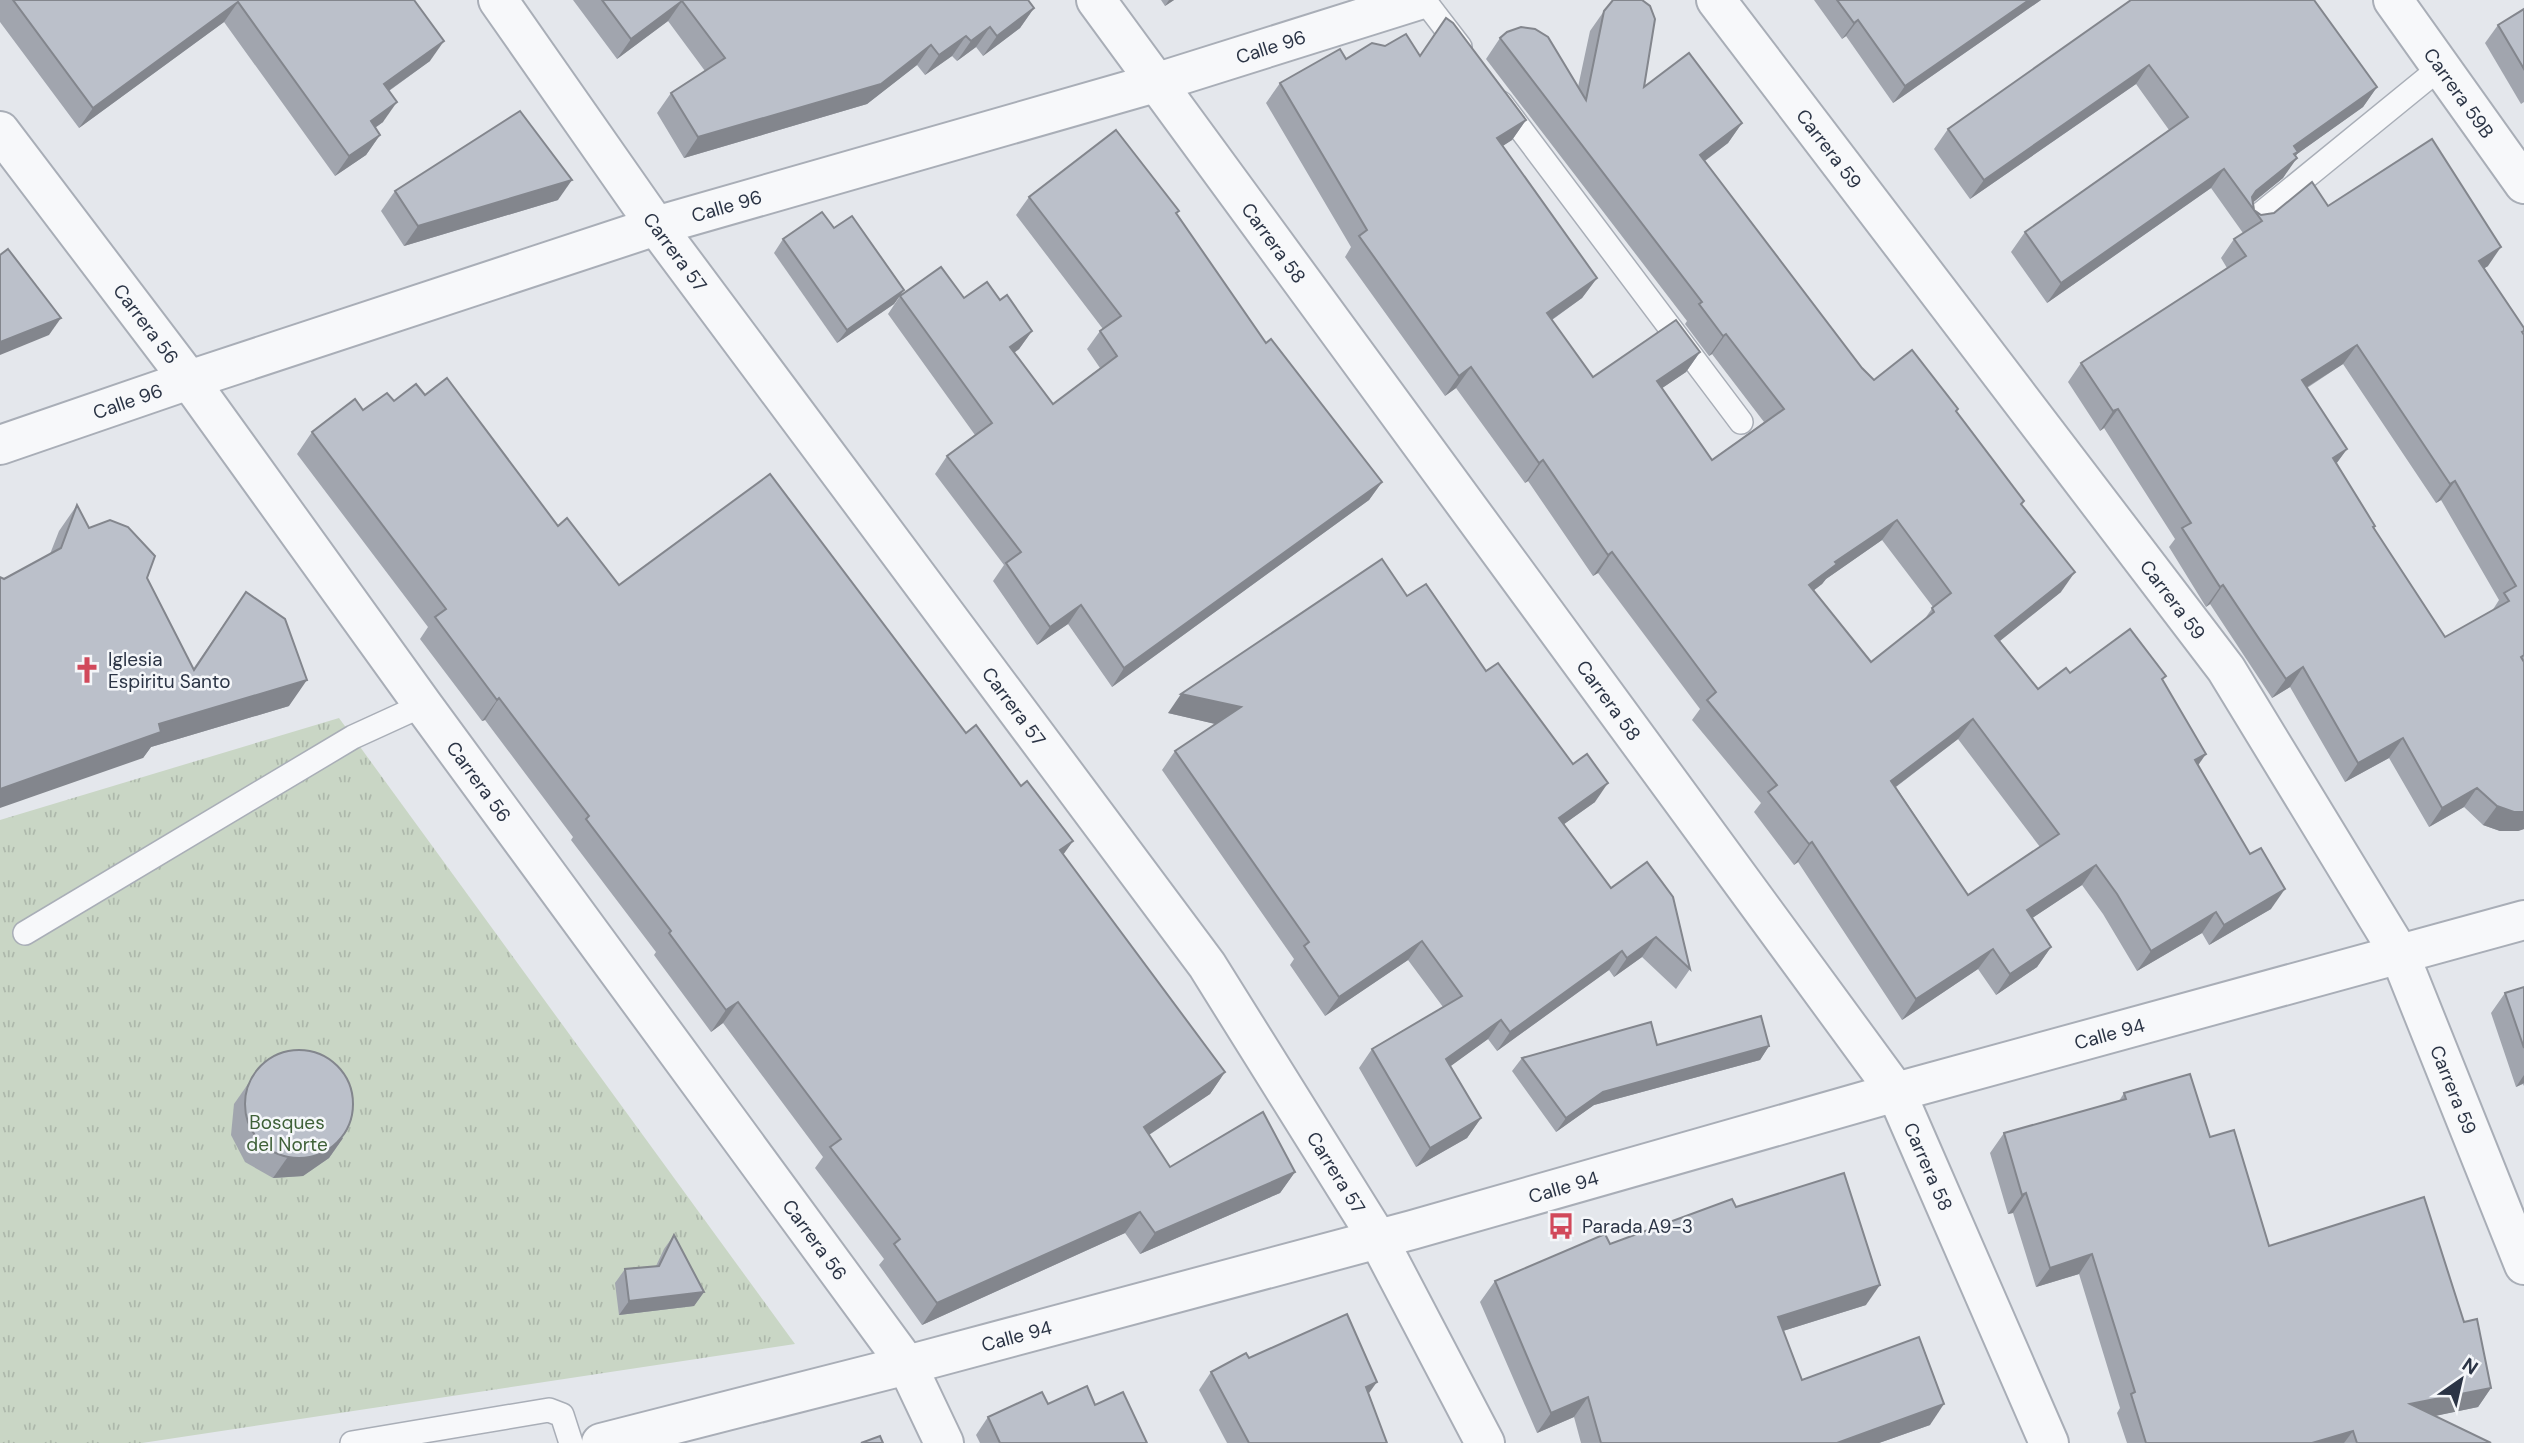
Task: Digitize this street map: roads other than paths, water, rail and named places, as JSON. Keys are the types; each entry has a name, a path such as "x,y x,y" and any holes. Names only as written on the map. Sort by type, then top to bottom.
{"street":[{"name":"Carrera 57","path":"498,0 656,226 1207,965 1378,1239 1485,1443"},
{"name":"Carrera 58","path":"1096,0 1896,1092 2049,1443"},
{"name":"Calle 96","path":"0,445 656,226 1156,83 1419,0"},
{"name":"Carrera 59","path":"1716,0 2226,669 2399,953 2524,1265"},
{"name":"Carrera 59B","path":"2393,0 2524,184"},
{"name":"Carrera 56","path":"0,131 189,380 423,705 907,1365 944,1443"},
{"name":"Calle 94","path":"601,1443 907,1365 1378,1239 1896,1092 2524,920"}],"lane":[{"path":"1424,0 1471,62"},
{"path":"2252,221 2441,67"},
{"path":"1487,84 1741,422"},
{"path":"25,933 353,737 423,705"},
{"path":"352,1443 549,1410 562,1415 571,1443"}],"place":[{"name":"Iglesia Espiritu Santo","path":"87,670"},
{"name":"Parada A9-3","path":"1561,1226"}],"park label":[{"name":"Bosques del Norte","path":"287,1133"}]}
